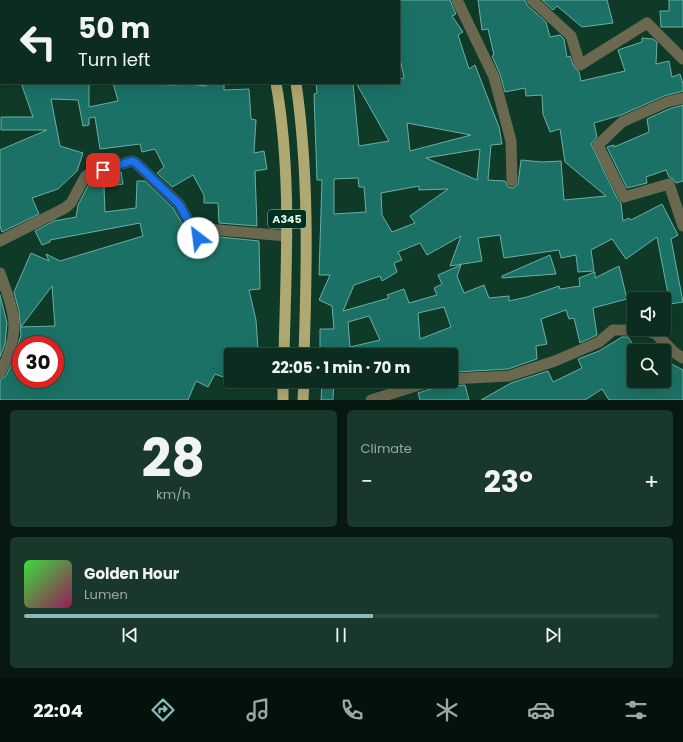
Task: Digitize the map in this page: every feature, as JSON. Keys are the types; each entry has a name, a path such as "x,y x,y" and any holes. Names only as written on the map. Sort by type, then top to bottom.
{"highway":[{"name":"A345","path":"276,84 285,152 287,236 284,348"},
{"name":"A345","path":"296,84 303,145 305,199 304,348"},
{"path":"283,388 283,400"},
{"path":"303,400 304,388"}],"street":[{"path":"457,0 494,77 511,142 512,181"},
{"path":"532,0 571,36 580,65 647,23 683,59"},
{"path":"683,98 667,102 622,122 598,145 624,197 669,184 683,226"},
{"path":"0,241 65,208 71,203 85,177 89,174 132,161 136,163 179,204 198,238 207,229 287,236"},
{"path":"0,273 15,320 12,345 0,373"},
{"path":"458,379 509,376 555,361 599,342 613,330 645,330 656,334 675,353 683,358"},
{"path":"371,400 410,388"}],"building":[{"path":"400,0 450,0 456,14 452,16 463,32 458,35 469,69 475,65 499,127 502,144 491,145 488,180 505,181 508,187 513,188 518,184 521,160 542,162 561,161 564,200 606,196 565,162 560,129 550,132 543,114 542,95 526,96 525,88 505,92 500,74 492,56 494,55 488,29 482,30 478,0 525,0 527,5 546,22 550,37 560,35 564,39 567,57 570,56 574,67 579,72 581,81 625,71 618,50 642,42 642,38 653,39 657,42 656,64 669,61 672,77 680,74 683,84 683,91 664,96 621,115 594,123 597,137 591,144 618,200 621,203 623,221 629,218 631,220 662,204 678,235 671,239 683,302 671,304 671,292 668,292 657,237 626,259 612,239 591,250 594,271 578,272 576,255 561,258 559,250 504,258 500,235 478,238 482,261 450,266 461,236 427,255 420,243 398,252 402,260 394,263 397,272 382,281 380,276 354,285 343,311 389,298 387,295 404,289 409,303 437,295 434,288 442,284 438,275 461,265 457,276 464,293 484,285 489,298 509,296 509,301 527,297 559,286 560,289 580,286 579,278 595,272 595,278 619,266 627,299 593,308 597,335 580,343 574,318 569,319 566,310 541,319 547,344 536,346 537,359 508,369 458,372 458,348 320,348 320,329 334,329 332,306 319,300 330,275 319,275 322,180 317,180 314,94 317,93 316,84 353,84 359,146 389,141 357,84 400,84 400,79 404,78 400,58","holes":["407,123 471,135 410,151","480,149 477,180 426,158","358,178 359,187 364,187 366,212 334,214 334,179","419,186 419,190 448,189 410,216 415,223 392,232 382,215 381,193","444,307 451,327 420,339 418,313","369,316 380,340 350,347 348,322"]},
{"path":"542,0 607,0 613,23 582,27 557,6 553,10"},
{"path":"669,0 683,0 683,27 661,27 660,11 669,11"},
{"path":"21,84 89,84 89,107 118,101 113,84 190,84 206,86 206,84 224,84 224,90 249,89 251,119 256,120 254,153 264,151 267,169 255,171 257,226 219,223 218,203 204,203 204,195 193,175 172,187 157,173 164,167 155,149 142,152 140,144 100,149 95,117 89,118 89,125 83,126 78,100 51,99 60,146 83,153 77,171 58,189 32,198 39,214 2,232 0,226 0,150 47,130 1,130 1,117 33,117"},
{"path":"683,105 683,181 676,183 669,177 666,170 646,177 647,183 627,188 607,147 614,145 614,147 649,132 647,119 669,109"},
{"path":"121,172 123,184 104,187 105,212 136,208 137,181 145,181 173,208 194,244 201,244 210,236 259,241 260,289 249,290 256,320 258,348 224,348 224,377 215,374 208,387 196,381 188,400 0,400 0,380 6,376 12,363 12,388 64,388 64,336 21,336 19,311 14,292 31,253 49,261 46,254 60,261 143,236 140,223 50,240 50,242 42,245 35,231 54,221 76,217 78,205 90,182","holes":["52,286 55,326 21,327"]},
{"path":"550,255 556,274 502,278 502,276"},
{"path":"0,295 7,323 5,344 0,357"},
{"path":"622,337 628,337 633,344 627,344 627,388 671,388 671,364 683,370 683,400 609,400 602,389 585,400 481,400 511,383 548,371 553,382 582,368 578,359 599,351"},
{"path":"465,385 469,400 420,400 418,393 434,388 458,388 458,386"},
{"path":"322,388 334,388 333,400 321,400"}],"route":[{"path":"103,170 132,161 136,163 179,204 198,238"}]}
